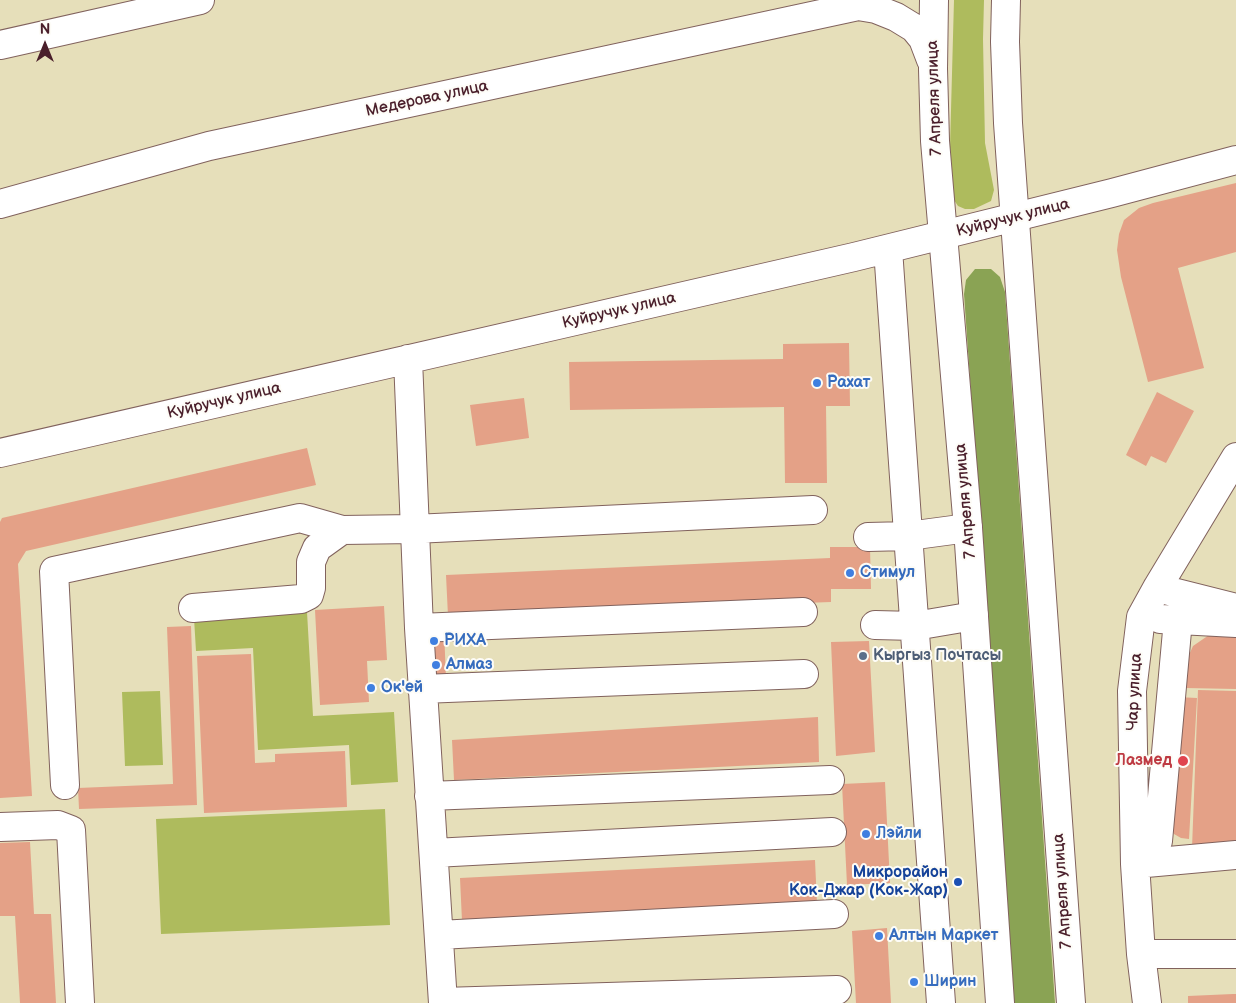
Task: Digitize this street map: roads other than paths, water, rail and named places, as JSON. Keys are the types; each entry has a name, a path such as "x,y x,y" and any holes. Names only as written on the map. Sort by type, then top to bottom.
{"main road":[{"path":"0,45 200,0"},
{"name":"7 Апреля улица","path":"934,0 935,141 968,528 1000,1003"},
{"name":"7 Апреля улица","path":"1006,0 1005,42 1008,124 1071,1003"},
{"name":"Медерова улица","path":"0,204 209,146 862,3 896,17 914,28 926,44 933,65"},
{"name":"Куйручук улица","path":"0,453 888,249 1236,160"},
{"path":"888,249 941,1003"},
{"path":"408,359 422,689 443,1002 837,990"},
{"name":"Чар улица","path":"1147,1003 1141,954 1135,864 1132,691 1142,617 1157,588 1236,460"},
{"path":"65,785 54,571 300,518 342,530 414,529 813,510"},
{"path":"868,537 908,536 968,528"},
{"path":"193,608 302,599 309,595 311,588 311,562 317,548 342,530"},
{"path":"1157,588 1236,608"},
{"path":"419,628 803,612"},
{"path":"875,625 915,626 974,616"},
{"path":"1142,617 1236,623"},
{"path":"1158,841 1178,620"},
{"path":"422,689 804,674"},
{"path":"429,796 830,780"},
{"path":"0,827 58,825 71,830 80,1003"},
{"path":"434,853 832,832"},
{"path":"1135,864 1236,855"},
{"path":"439,935 834,914"},
{"path":"1141,954 1236,954"}],"place":[{"name":"Рахат","path":"817,383"},
{"name":"Стимул","path":"850,573"},
{"name":"РИХА","path":"434,641"},
{"name":"Кыргыз Почтасы","path":"863,656"},
{"name":"Алмаз","path":"436,665"},
{"name":"Ок'ей","path":"371,688"},
{"name":"Лазмед","path":"1183,761"},
{"name":"Лэйли","path":"866,834"},
{"name":"Микрорайон Кок-Джар (Кок-Жар)","path":"958,882"},
{"name":"Алтын Маркет","path":"879,936"},
{"name":"Ширин","path":"914,982"}]}
